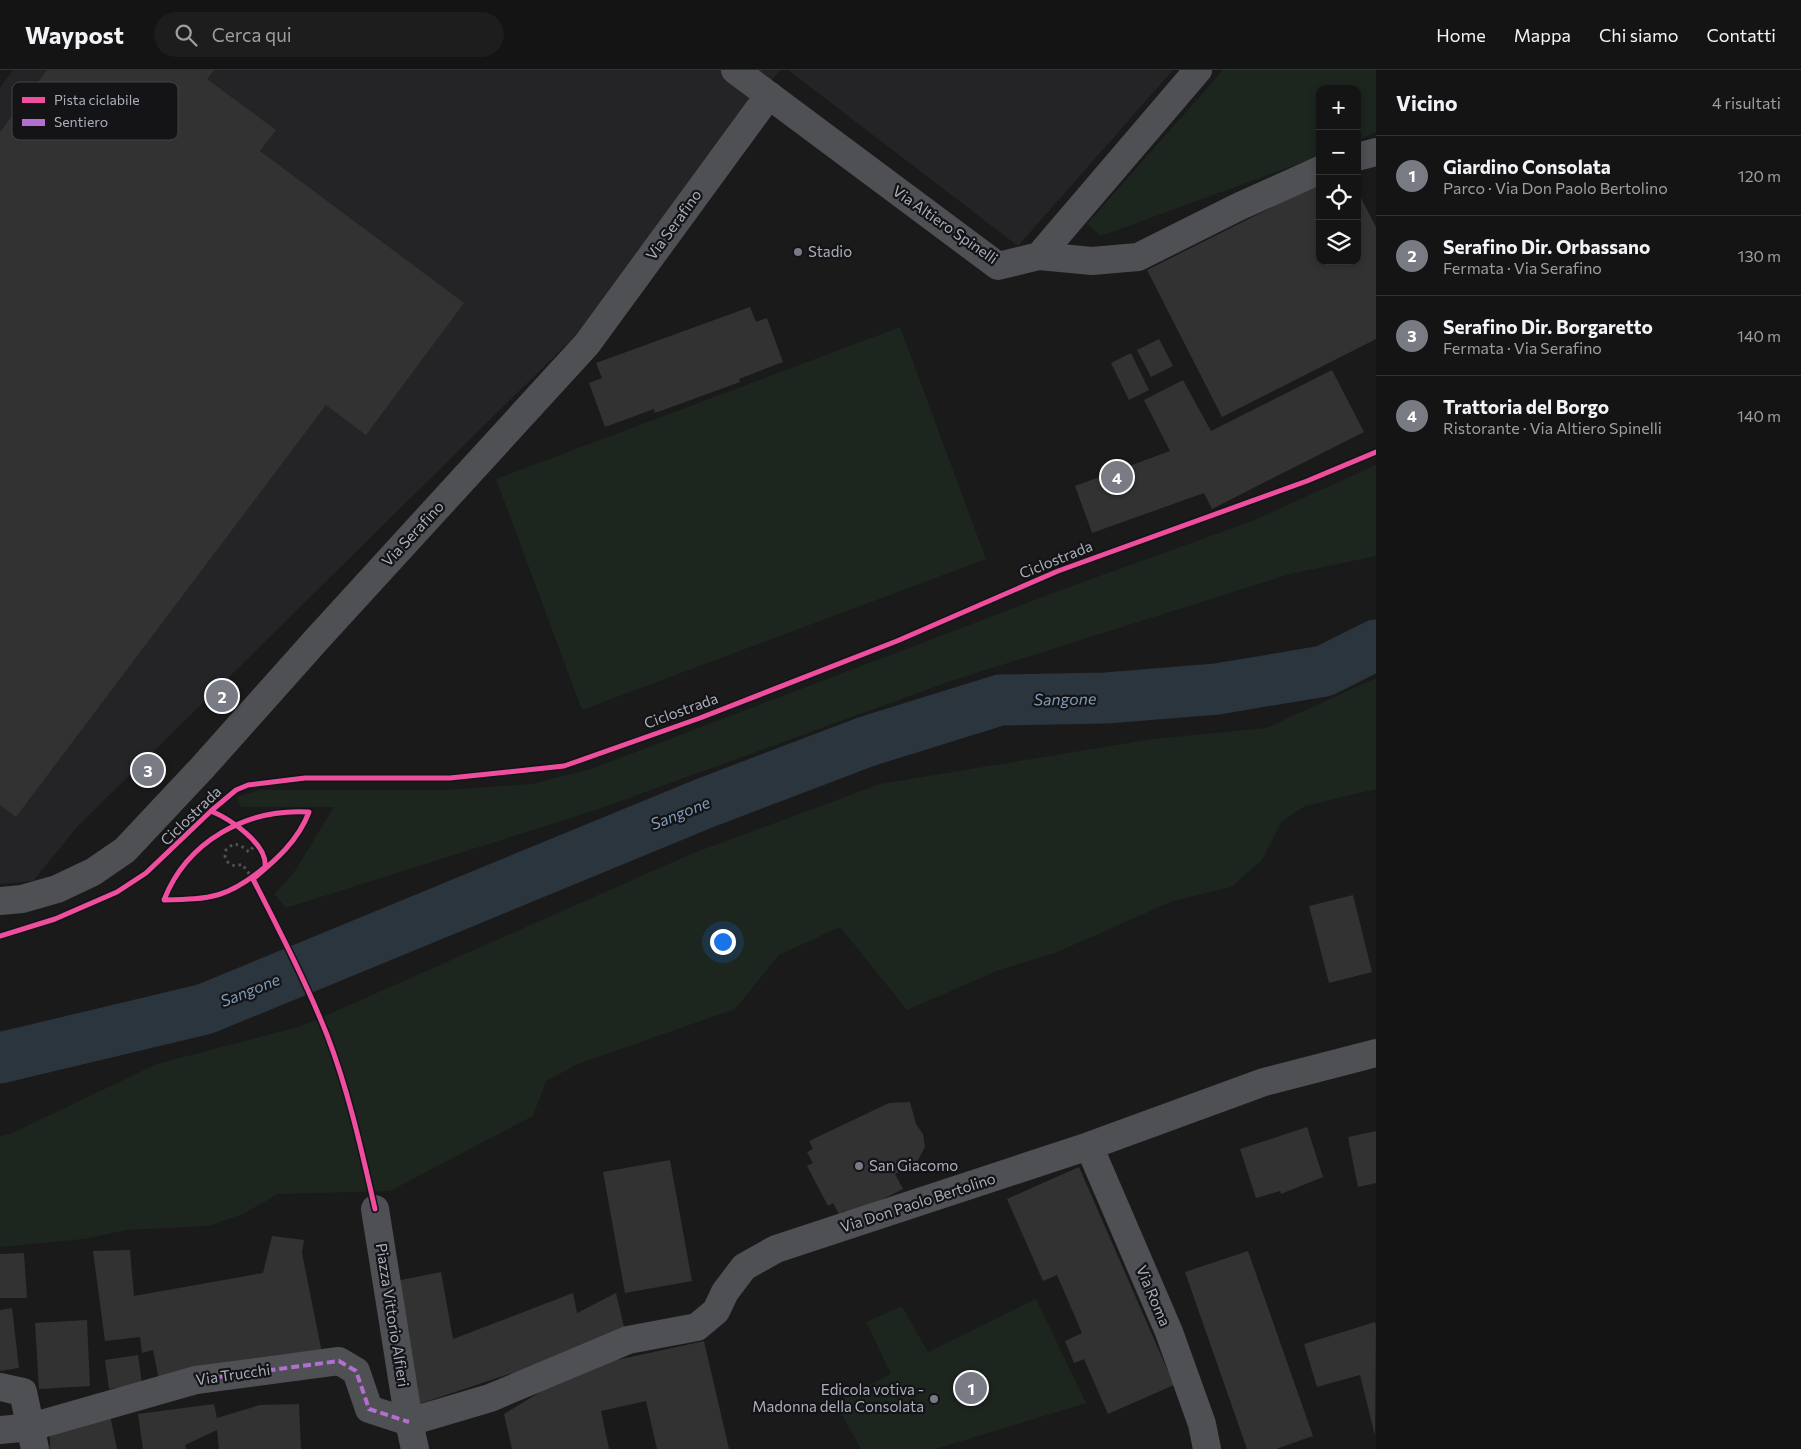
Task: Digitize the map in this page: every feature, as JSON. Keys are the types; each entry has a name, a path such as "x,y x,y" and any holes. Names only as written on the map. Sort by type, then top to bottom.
{"street":[{"name":"Via Altiero Spinelli","path":"735,70 998,266 1039,256"},
{"path":"1039,256 1198,70"},
{"name":"Via Serafino","path":"0,901 22,899 57,889 93,872 125,850 202,768 318,638 587,344 769,95"},
{"path":"1361,156 1376,152"},
{"path":"1039,256 1092,261 1138,257 1238,206 1316,172"},
{"name":"Via Don Paolo Bertolino","path":"409,1422 490,1398 628,1340 697,1327 716,1311 725,1292 744,1267 776,1249 1090,1146 1264,1082 1376,1053"},
{"name":"Via Roma","path":"1090,1146 1169,1332 1202,1424 1207,1449"},
{"name":"Piazza Vittorio Alfieri","path":"374,1208 415,1449"},
{"name":"Via Trucchi","path":"0,1430 33,1438 196,1380 339,1361 356,1371 369,1409 409,1422"},
{"path":"0,1387 23,1392 33,1438"}],"path":[{"path":"251,839 258,846 249,852 237,844 229,847 225,856 226,860 234,866 242,864 257,887"},
{"path":"244,885 259,873 253,879"}],"shaded area":[{"path":"13,70 780,70 744,112 579,332 78,826 33,881 0,884 0,88"},
{"path":"788,70 1173,70 1018,246"},
{"path":"1223,70 1376,70 1376,132 1361,139 1361,85 1316,85 1316,157 1101,236 1087,224"},
{"path":"900,327 986,559 582,710 496,479"},
{"path":"1376,465 1376,556 1290,574 951,681 596,810 286,908 274,894 293,874 334,807 241,807 237,797 259,790 443,790 532,784 591,769 1061,590 1252,521"},
{"path":"1376,678 1376,789 1305,806 1282,821 1262,860 1231,887 1173,901 1055,953 999,970 907,1010 840,927 779,955 735,1009 578,1064 546,1081 533,1116 390,1191 278,1194 243,1214 209,1226 126,1230 84,1239 0,1247 0,1136 10,1134 157,1064 302,1026 691,854 880,784 1153,739 1266,728"},
{"path":"1036,1299 1086,1403 936,1449 861,1449 835,1402 891,1374 866,1322 902,1306 928,1352"}],"building":[{"path":"47,70 214,70 207,79 276,130 260,151 464,303 366,435 326,405 16,817 0,805 0,132 12,116 12,140 178,140 178,82 38,82"},
{"path":"1316,185 1316,265 1361,265 1361,198 1376,227 1376,339 1222,417 1147,270"},
{"path":"750,307 756,322 767,318 783,362 739,379 740,382 655,413 654,409 605,427 589,383 602,378 596,363"},
{"path":"1159,339 1173,366 1151,377 1137,350"},
{"path":"1131,353 1149,390 1129,400 1111,363"},
{"path":"1332,370 1364,432 1212,509 1204,493 1092,533 1075,486 1170,451 1144,400 1183,380 1211,431"},
{"path":"1353,895 1372,972 1329,983 1309,906"},
{"name":"San Giacomo","path":"910,1102 916,1124 923,1134 925,1147 917,1162 895,1174 903,1189 847,1217 845,1211 839,1214 833,1203 828,1206 807,1166 813,1163 807,1152 813,1149 809,1141 889,1103"},
{"path":"1307,1127 1323,1177 1281,1194 1280,1191 1256,1198 1240,1149"},
{"path":"1376,1131 1376,1183 1358,1187 1348,1137"},
{"path":"670,1160 692,1281 625,1293 603,1172"},
{"path":"1079,1167 1174,1385 1108,1414 1084,1359 1074,1363 1065,1341 1082,1333 1057,1275 1043,1281 1007,1199"},
{"path":"272,1236 304,1240 302,1253 322,1353 159,1380 153,1350 142,1353 140,1337 105,1341 93,1251 130,1250 134,1296 263,1273"},
{"path":"1248,1251 1313,1436 1276,1449 1247,1449 1185,1272"},
{"path":"24,1253 27,1298 0,1298 0,1254"},
{"path":"441,1272 453,1339 573,1293 577,1313 616,1293 624,1327 588,1348 419,1404 396,1281"},
{"path":"12,1308 19,1368 0,1371 0,1310"},
{"path":"87,1320 90,1386 39,1389 35,1323"},
{"path":"1375,1322 1375,1436 1360,1375 1317,1387 1304,1344"},
{"path":"704,1341 729,1449 657,1449 646,1401 601,1411 609,1449 512,1449 504,1414 580,1368"},
{"path":"138,1355 142,1384 109,1389 105,1360"},
{"path":"214,1404 217,1418 260,1405 299,1404 301,1449 219,1449 217,1430 185,1445 186,1449 143,1449 138,1414"},
{"path":"109,1410 117,1449 50,1449 50,1426"}],"waterway":[{"name":"Sangone","path":"0,1058 205,1009 705,803 868,741 1000,700 1106,698 1217,689 1324,671 1376,645"}],"marked path":[{"path":"196,1380 339,1361 356,1371 369,1409 409,1422"}],"cycle path":[{"name":"Ciclostrada","path":"0,936 55,919 117,892 146,873 211,811 236,790 248,785 305,778 450,778 564,766 700,718 897,641 1058,571 1307,481 1376,452"},
{"name":"Ciclostrada","path":"211,811 228,820 237,826 254,841 264,858 265,867 240,885 218,895 194,899 164,900 174,879 188,861 204,845 222,832 242,823 263,816 286,812 309,812 293,841 253,879 301,976 335,1056 360,1143 375,1209"}],"place":[{"name":"Stadio","path":"798,252"},
{"name":"Trattoria del Borgo","path":"1117,477"},
{"name":"Serafino Dir. Orbassano","path":"222,696"},
{"name":"Serafino Dir. Borgaretto","path":"148,770"},
{"name":"San Giacomo","path":"859,1166"},
{"name":"Giardino Consolata","path":"971,1388"},
{"name":"Edicola votiva - Madonna della Consolata","path":"934,1399"}]}
